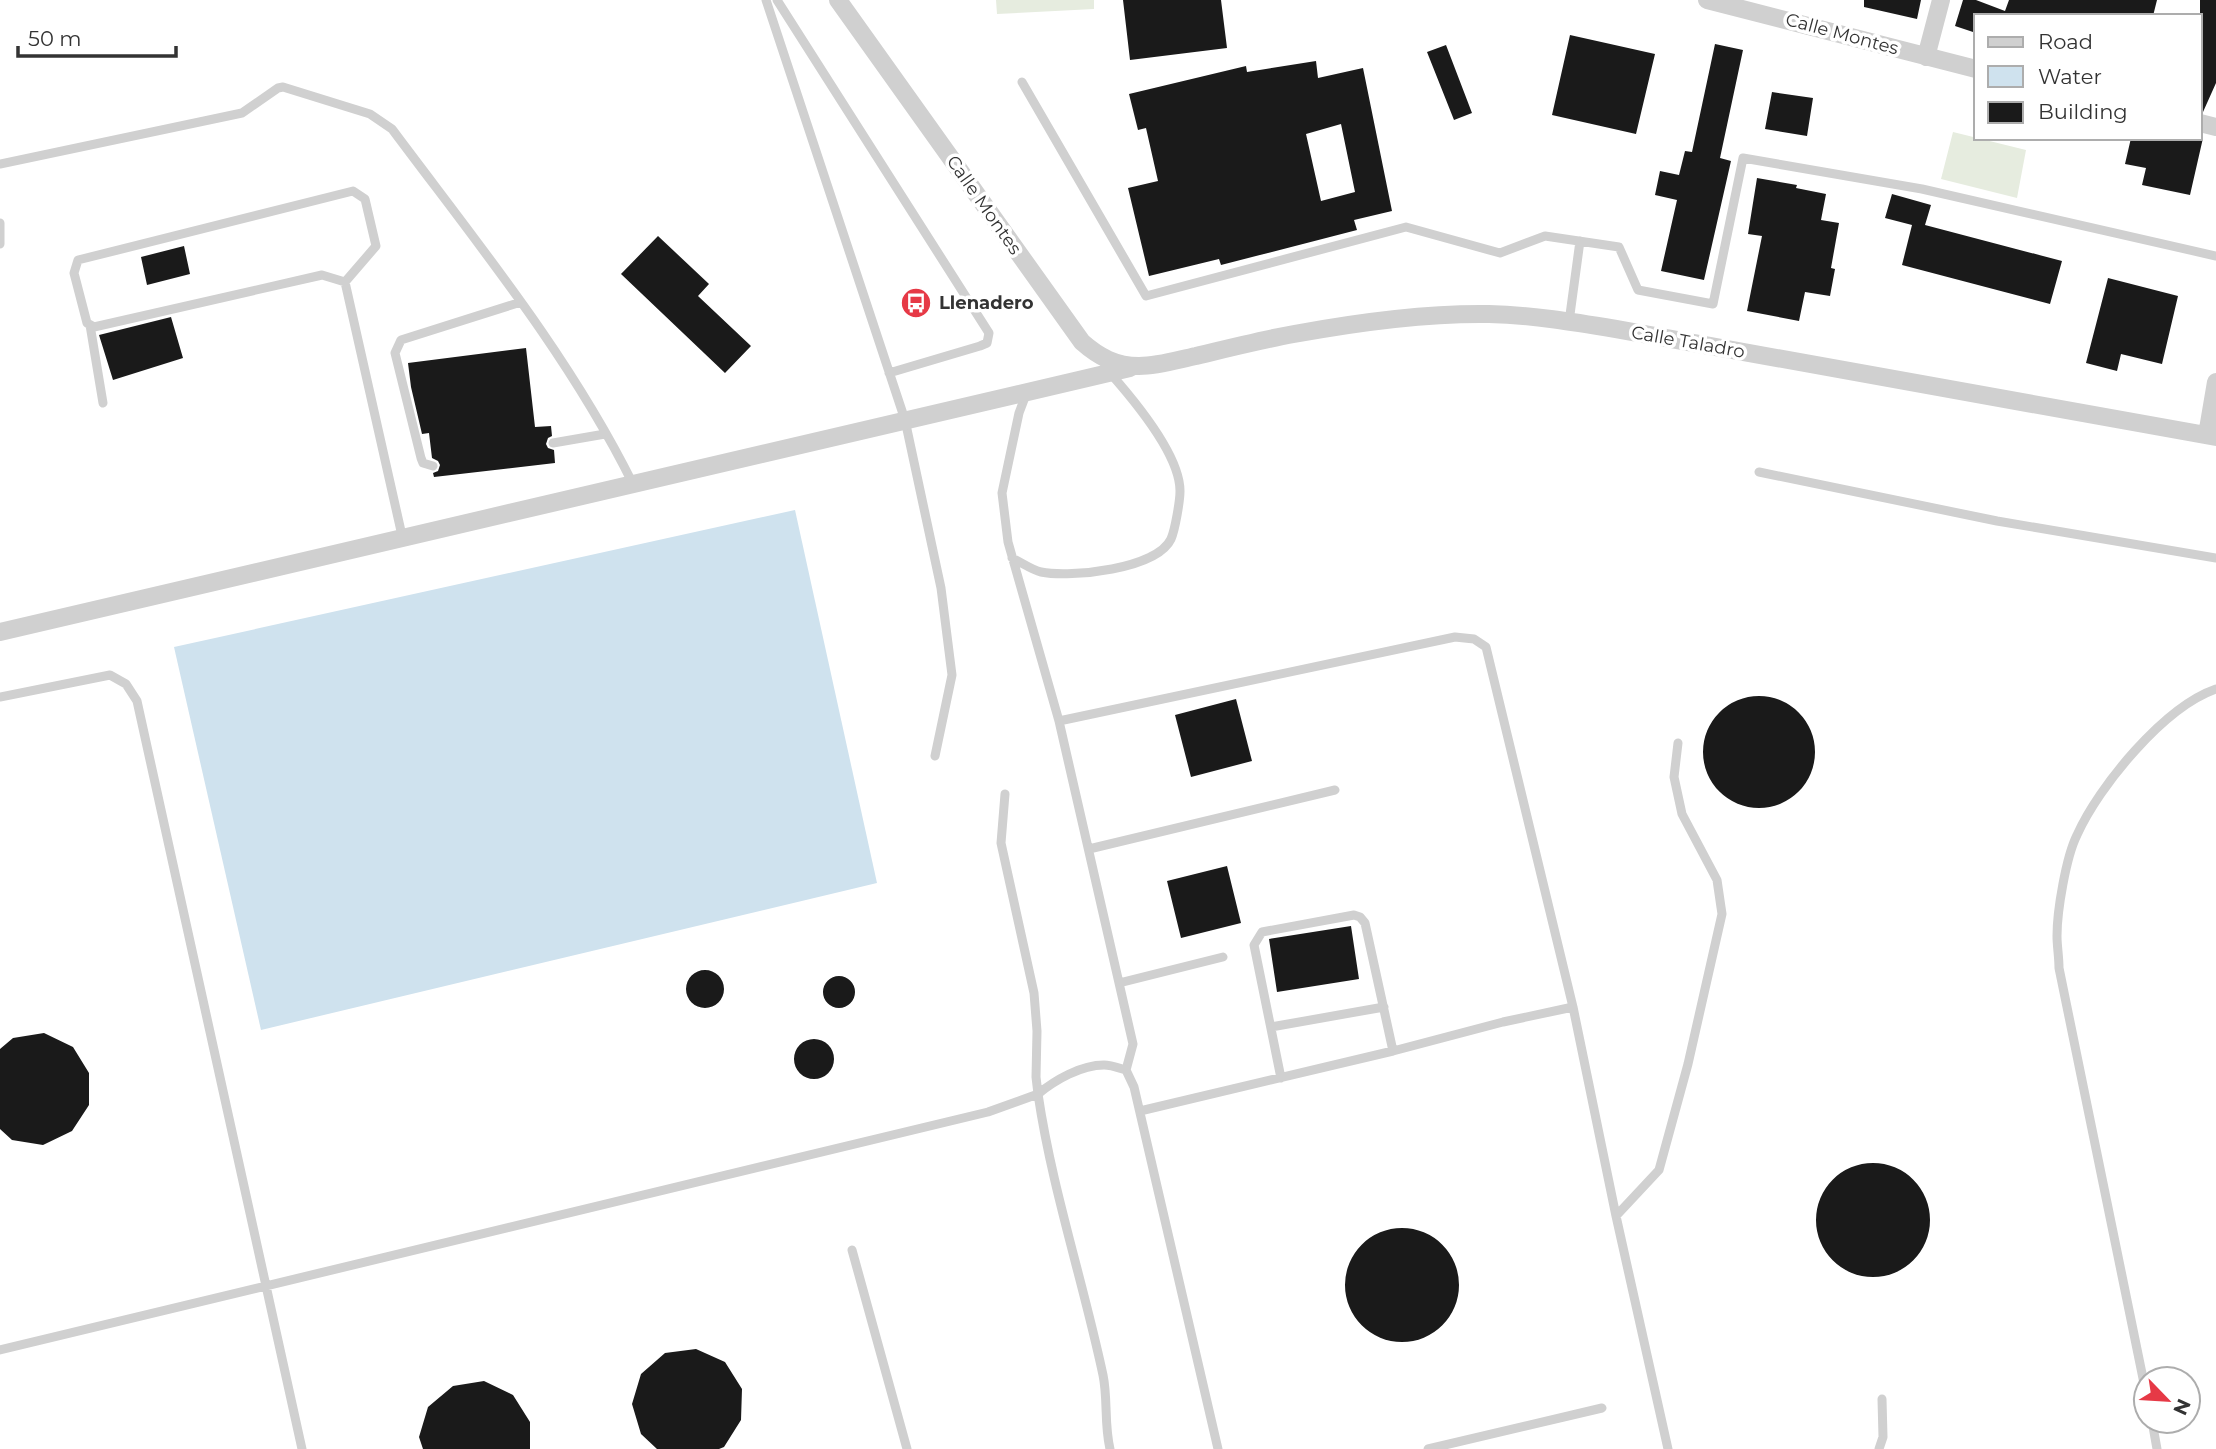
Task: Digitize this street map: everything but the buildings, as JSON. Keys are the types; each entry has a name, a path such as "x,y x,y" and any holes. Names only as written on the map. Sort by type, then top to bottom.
{"street":[{"name":"Calle Montes","path":"838,0 1082,342 1099,357 1119,364 1159,365"},
{"name":"Calle Montes","path":"1707,0 1974,69"},
{"path":"1778,0 1790,21"},
{"path":"1926,57 1941,0"},
{"name":"Calle Taladro","path":"1159,365 1336,326 1432,315 1491,314 1569,321 2211,436"},
{"path":"0,632 1137,366"},
{"path":"2211,436 2216,382"}],"lane":[{"path":"766,0 905,420 941,588 952,675 935,756"},
{"path":"777,0 989,334 987,343 980,346 889,373"},
{"path":"1022,82 1146,296 1406,227 1500,253 1545,236 1619,247 1638,290 1713,304 1743,158 1923,189 2216,256"},
{"path":"0,164 242,113 283,87 370,114 392,129 521,302 548,340 633,484"},
{"path":"354,191 365,199 376,246 345,282 322,275 94,327 86,323 74,273 78,260 354,191"},
{"path":"0,223 0,244"},
{"path":"1569,321 1580,241"},
{"path":"345,282 402,540"},
{"path":"433,466 423,463 421,458 395,353 398,345 401,340 521,302"},
{"path":"90,325 103,403"},
{"path":"1012,558 1041,572 1118,569 1154,556 1171,540 1180,490 1169,453 1137,404 1110,373"},
{"path":"1027,392 1019,413 1002,493 1008,542 1059,720 1089,849 1132,1044 1126,1070 1140,1111 1218,1449"},
{"path":"553,443 605,434"},
{"path":"1759,472 1997,521 2216,558"},
{"path":"1059,720 1455,637 1474,639 1486,647 1492,662 1573,1007 1668,1449"},
{"path":"0,697 110,675 126,684 137,701 302,1449"},
{"path":"2140,1365 2059,968 2056,934 2064,880 2076,836 2100,797 2128,758 2168,718 2216,689"},
{"path":"1616,1216 1659,1170 1688,1064 1722,914 1717,880 1682,814 1674,777 1678,743"},
{"path":"1089,849 1335,790"},
{"path":"1005,794 1001,843 1034,993 1036,1077 1045,1144 1104,1378 1106,1433 1110,1449"},
{"path":"1281,1078 1254,945 1262,932 1354,915 1360,917 1365,923 1393,1051"},
{"path":"1119,983 1223,957"},
{"path":"1270,1027 1384,1007"},
{"path":"1140,1111 1573,1007"},
{"path":"0,1350 988,1112 1038,1094 1061,1078 1081,1070 1104,1065 1126,1070"},
{"path":"852,1250 907,1449"},
{"path":"1879,1449 1883,1437 1882,1399"},
{"path":"1428,1449 1602,1408"}],"shaded area":[{"path":"996,0 1094,0 1094,9 997,14"},
{"path":"1953,132 1974,137 1974,140 1985,140 2026,150 2017,198 1941,179"}],"water":[{"path":"795,510 877,883 261,1030 174,647"}],"place":[{"name":"Llenadero","path":"916,303"}]}
